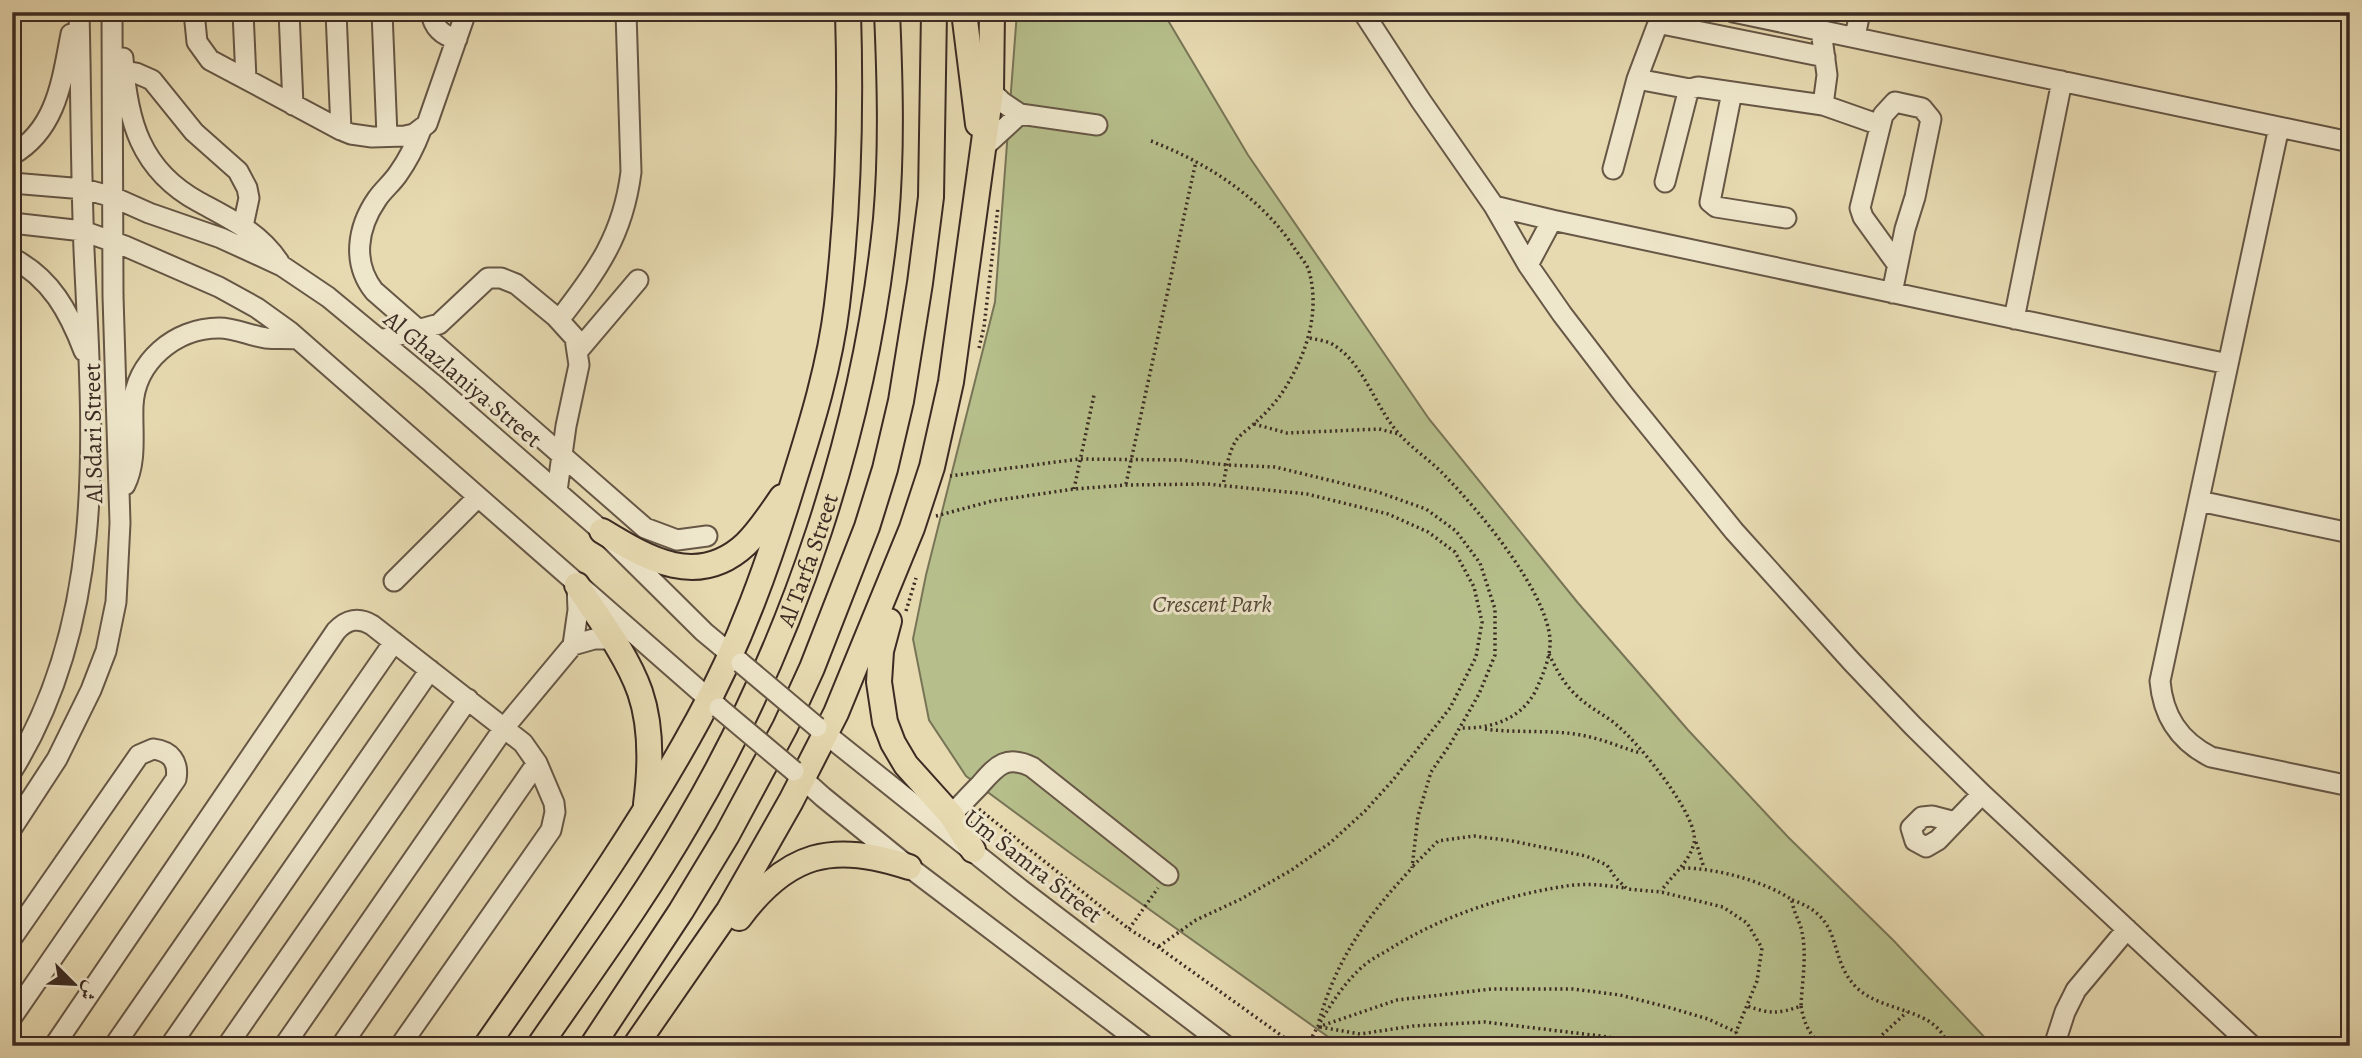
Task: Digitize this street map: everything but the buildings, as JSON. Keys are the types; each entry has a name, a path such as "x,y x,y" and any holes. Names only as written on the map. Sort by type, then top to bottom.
{"main road":[{"path":"486,1046 645,812 714,703 736,658 814,415 837,308 848,183 848,12"},
{"name":"Al Tarfa Street","path":"539,1046 647,891 723,759 775,648 822,520 840,463 879,281 891,106 887,12"},
{"name":"Al Tarfa Street","path":"592,1046 681,911 727,835 785,727 812,668 867,527 901,401 920,283 931,197 934,12"},
{"path":"964,12 984,153"},
{"path":"635,1046 754,868 798,775 865,646 894,575 932,467 951,382 984,153 991,90 992,12"},
{"path":"603,531 663,564 707,565 727,557 745,545 794,479"},
{"path":"894,575 893,598 881,651 879,682 885,722 906,765 959,807 973,850"},
{"path":"577,585 640,690 649,728 645,812"},
{"path":"695,959 725,934 770,881 797,865 816,857 837,853 876,857 908,867"}],"street":[{"path":"12,155 35,137 57,103 77,12"},
{"name":"Al Sdari Street","path":"12,771 46,706 62,661 76,615 88,537 92,475 90,369 77,12"},
{"path":"194,12 197,42 204,55 341,130 362,136 405,136 421,130"},
{"path":"243,12 246,79"},
{"path":"289,12 293,104"},
{"path":"335,12 341,130"},
{"path":"382,12 387,136"},
{"path":"431,12 437,29 450,38 457,39"},
{"path":"466,12 431,116 421,130 406,163 369,213 359,253 363,273 374,291 645,528 677,540 707,536"},
{"path":"559,320 596,272 619,227 628,198 631,172 626,12"},
{"path":"1363,12 1494,205 1528,265 1623,394 1734,531 1852,662 1982,794 2252,1046"},
{"path":"1733,12 2350,142"},
{"path":"1855,37 1860,12"},
{"path":"112,21 123,54 130,119 146,153 158,169 183,192 243,226 271,251 282,266"},
{"name":"Al Sdari Street","path":"12,828 58,759 99,672 116,602 119,496 113,242 112,21"},
{"path":"1613,169 1637,79 1657,26 1662,23 1825,57"},
{"path":"1821,30 1827,75 1823,106"},
{"path":"124,71 152,80 194,132 238,172 249,198 243,226"},
{"path":"1637,79 1690,89 1698,87 1823,106 1880,125"},
{"path":"2014,319 2062,82"},
{"path":"1665,182 1690,89"},
{"path":"991,90 1002,102 1020,114 1097,125"},
{"path":"1732,92 1710,202 1716,207 1786,218"},
{"path":"1892,293 1931,119 1922,108 1895,102 1883,115 1860,208 1863,217 1897,264"},
{"path":"984,153 1020,114"},
{"path":"2280,127 2160,681 2165,709 2171,722 2188,743 2211,757 2350,786"},
{"name":"Al Ghazlaniya Street","path":"12,183 84,189 113,197 149,213 221,238 282,266 381,340 557,491 603,531 704,632 821,730"},
{"path":"1494,205 1552,220 2228,364"},
{"path":"1528,265 1552,220"},
{"path":"12,223 83,231 219,287 257,308 298,339 577,585 908,867 1145,1046"},
{"path":"12,258 40,276 55,293 69,317 90,369"},
{"path":"381,340 439,324 488,278 501,278 516,284 559,320 575,338 579,365 557,491"},
{"path":"577,352 638,280"},
{"path":"119,496 127,481 132,460 138,381 154,356 175,340 204,329 239,330 265,338 298,339"},
{"path":"394,581 478,497"},
{"path":"2199,500 2350,533"},
{"path":"284,1046 505,728 573,645 578,610 577,585"},
{"path":"54,1046 336,631 349,621 365,621 505,728 523,744 537,763 554,803 551,830 400,1046"},
{"path":"573,645 594,639 611,639"},
{"path":"114,1046 394,642"},
{"path":"170,1046 430,670"},
{"path":"227,1046 468,699"},
{"name":"Um Samra Street","path":"821,730 1226,1044"},
{"path":"12,938 139,755 153,749 168,753 177,765 176,779 12,1017"},
{"path":"959,807 994,768 1013,761 1023,763 1032,767 1167,875"},
{"path":"341,1046 537,763"},
{"path":"1955,822 1982,794"},
{"path":"2054,1046 2076,989 2127,929"}],"path":[{"path":"1151,141 1220,175 1260,207 1288,239 1309,270 1313,309 1310,338 1282,393 1237,439 1223,485"},
{"path":"1126,485 1196,161"},
{"path":"1310,338 1334,344 1352,360 1378,406 1399,434 1448,478 1500,541 1523,575 1545,616 1550,640 1547,666 1534,694 1518,713 1482,728"},
{"path":"1074,489 1094,396"},
{"path":"1254,424 1287,433 1379,429 1399,434"},
{"path":"948,477 1079,459 1181,460 1275,467 1378,492 1426,509 1456,531 1480,563 1495,609 1495,655 1479,694 1430,772 1418,816 1412,868 1414,866"},
{"path":"935,516 992,502 1074,489 1126,485 1223,485 1307,494 1388,514 1429,531 1455,552 1474,587 1482,622 1476,657 1450,708 1424,743 1365,811 1330,844 1290,871 1241,899 1196,920 1158,947"},
{"path":"1548,653 1574,694 1616,724 1660,772 1689,820 1704,868"},
{"path":"1460,728 1482,728 1510,733 1537,730 1594,737 1622,749 1643,754"},
{"path":"959,807 1296,1046"},
{"path":"1318,1027 1325,1001 1354,938 1383,900 1438,841 1474,836 1586,856 1607,865 1627,888"},
{"path":"1661,892 1686,864 1695,840"},
{"path":"1681,868 1704,868 1754,883 1808,905 1833,933 1846,972 1857,987 1874,999 1933,1022 1944,1034 1948,1046"},
{"path":"1129,929 1167,875"},
{"path":"1307,1046 1335,997 1364,965 1408,936 1468,910 1567,886 1603,885 1661,892 1723,907 1746,923 1762,948 1757,981 1736,1032"},
{"path":"1791,900 1793,912 1802,928 1805,949 1801,1006 1804,1021 1812,1038 1822,1046"},
{"path":"1318,1027 1397,1000 1491,989 1573,989 1620,995 1708,1019 1736,1032 1744,1046"},
{"path":"1746,1006 1765,1013 1779,1013 1801,1006"},
{"path":"1870,1046 1907,1012"},
{"path":"1318,1027 1360,1034 1413,1026 1485,1022 1609,1037 1636,1046"}],"green space":[{"name":"Crescent Park","path":"1017,12 1163,12 1248,155 1429,419 1578,603 1688,730 1788,837 1893,940 1989,1042 1988,1046 1341,1046 966,776 929,720 913,639 926,575 995,302"}]}
